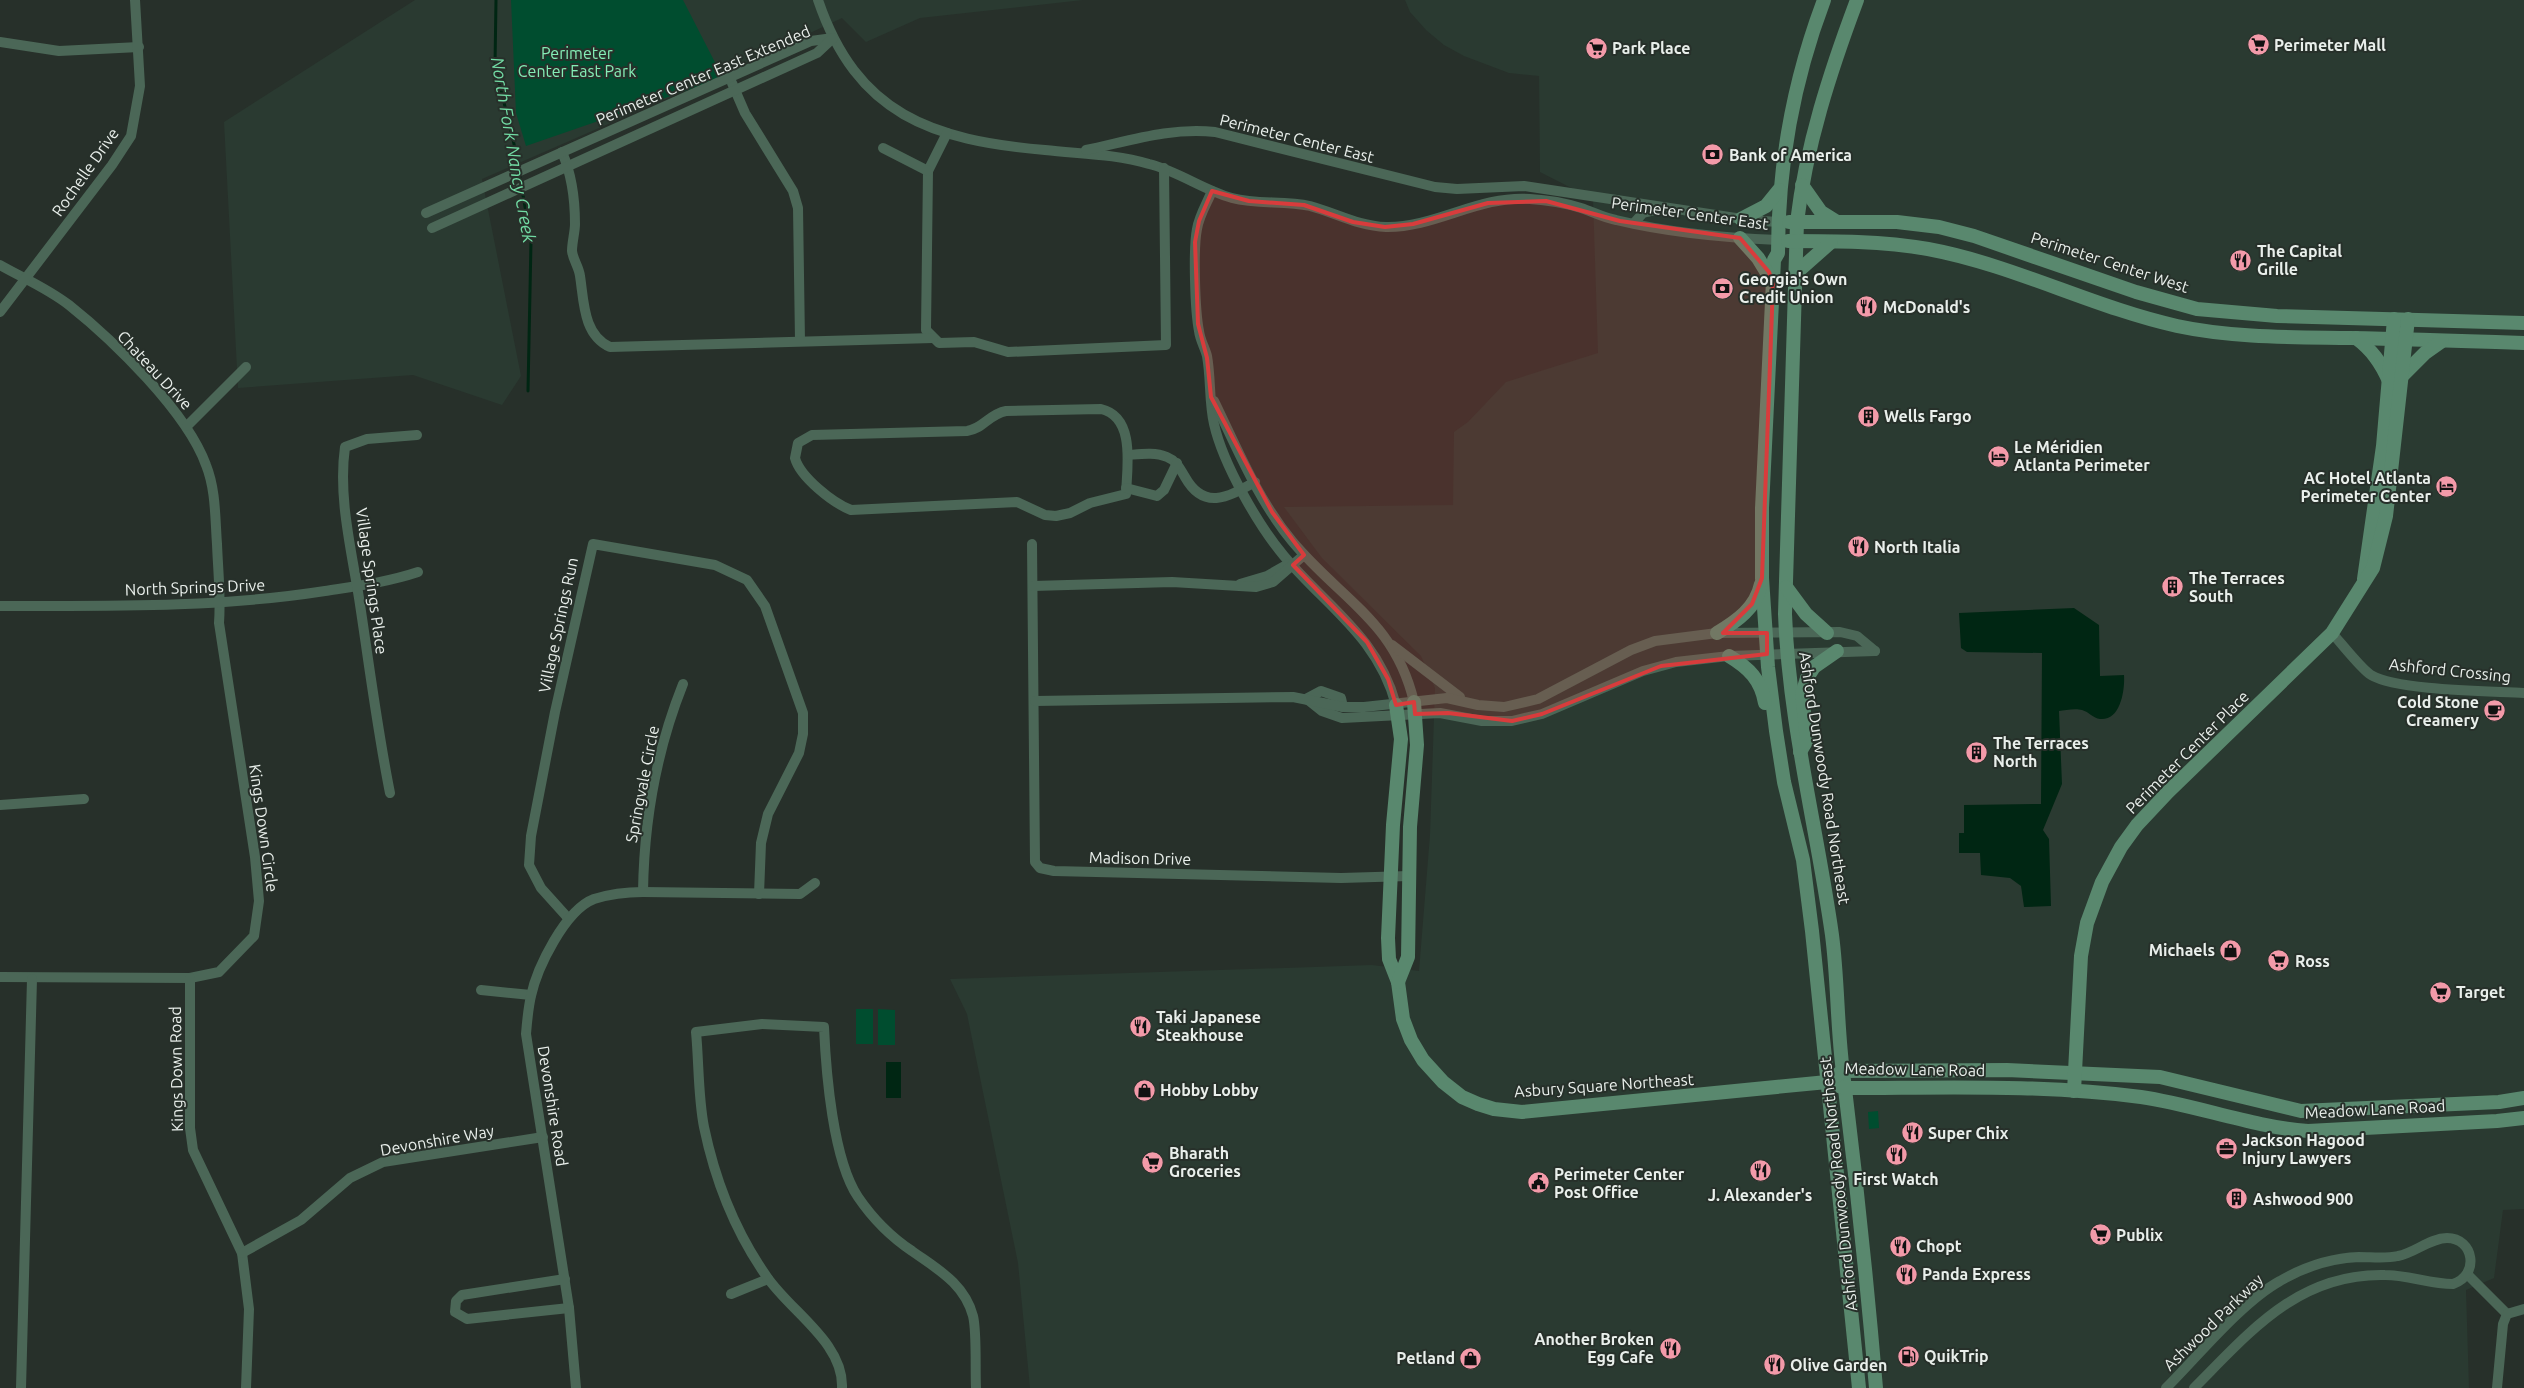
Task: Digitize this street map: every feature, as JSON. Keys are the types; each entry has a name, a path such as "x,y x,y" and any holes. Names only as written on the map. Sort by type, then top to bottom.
{"main road":[{"name":"Ashford Dunwoody Road Northeast","path":"1824,0 1806,50 1796,87 1779,190 1778,253 1774,260 1762,508 1762,578 1767,654 1780,756 1803,860 1858,1387"},
{"name":"Ashford Dunwoody Road Northeast","path":"1857,0 1829,80 1802,185 1797,222 1786,587 1786,654 1800,752 1832,938 1842,1071 1875,1381"},
{"path":"1802,185 1821,212 1838,222"},
{"path":"1741,219 1766,206 1779,190"},
{"name":"Perimeter Center West","path":"1778,222 1897,222 1939,227 2026,253 2136,292 2197,309 2277,316 2524,323"},
{"path":"1740,238 1764,266 1773,284"},
{"path":"1778,240 1892,244 1929,249 2020,275 2084,298 2176,326 2222,333 2276,337 2524,342"},
{"path":"1796,273 1832,242"},
{"path":"2020,275 2026,253"},
{"name":"Perimeter Center Place","path":"2074,1091 2081,956 2087,923 2102,882 2121,848 2137,825 2168,792 2332,634 2352,605 2364,582 2395,380 2401,319"},
{"path":"2356,338 2369,348 2395,380 2425,353 2442,341"},
{"path":"1717,633 1745,613 1759,594 1762,578"},
{"path":"1786,587 1810,618 1827,633"},
{"path":"1800,752 1808,740 1802,694 1807,678 1814,666 1837,651"},
{"path":"1729,656 1753,674 1763,690 1773,767 1781,797 1796,824"},
{"name":"Asbury Square Northeast","path":"1398,982 1408,957 1409,876 1417,755 1415,708"},
{"name":"Asbury Square Northeast","path":"1397,711 1400,751 1390,876 1389,959 1398,982 1403,1019 1411,1040 1423,1060 1443,1082 1462,1097 1494,1109 1522,1112 1827,1082"},
{"name":"Meadow Lane Road","path":"1827,1082 1842,1071 1961,1069 2075,1072 2160,1078 2301,1111 2500,1102 2524,1098"},
{"name":"Meadow Lane Road","path":"1827,1082 1845,1088 2074,1091 2172,1102 2284,1128 2308,1131 2497,1122 2524,1118"},
{"path":"1875,1381 1888,1388"}],"street":[{"name":"Rochelle Drive","path":"0,312 112,165 131,136 140,86 135,0"},
{"name":"Perimeter Center East","path":"818,0 833,38 849,67 881,100 909,119 947,133 1026,149 1128,158 1164,168 1212,191 1249,201 1304,205 1353,222 1375,226 1405,226 1463,208 1503,200 1532,199 1573,206 1607,218 1634,223 1740,238 1778,240"},
{"name":"Perimeter Center East Extended","path":"426,213 810,41 833,38"},
{"name":"Perimeter Center East Extended","path":"432,228 817,53 833,38"},
{"path":"0,42 59,51 139,47"},
{"path":"730,77 745,113 793,191 798,208 800,340"},
{"name":"Perimeter Center East","path":"1076,152 1168,132 1202,130 1227,134 1435,187 1456,189 1516,186 1546,189 1741,219 1778,222"},
{"path":"947,133 928,171 926,330 939,343 974,342 1008,352 1166,345 1164,168"},
{"path":"883,148 928,171"},
{"path":"562,152 568,166 572,188 575,224 572,251 580,274 585,312 595,337 600,343 610,348 800,340 934,338"},
{"path":"1463,208 1467,203 1475,199 1546,189"},
{"path":"1212,191 1199,221 1195,242 1198,324 1207,358 1216,433 1242,489 1260,522 1292,564 1367,642 1388,679 1397,711"},
{"path":"1634,223 1643,213 1653,209 1676,208"},
{"name":"Chateau Drive","path":"0,265 27,278 68,305 106,339 152,385 187,426 206,464 214,496 220,604"},
{"path":"187,426 246,367"},
{"path":"1211,396 1232,441 1286,534 1304,555 1365,612 1389,643 1405,672 1415,708"},
{"path":"1101,408 1112,413 1120,422 1128,455 1126,494 1090,503 1070,513 1056,516 1045,515 1016,502 851,510 840,506 805,476 797,463 795,452 801,440 812,435 967,431 977,429 993,415 1006,411 1101,408"},
{"name":"Village Springs Place","path":"390,793 342,483 345,447 367,439 417,435"},
{"path":"1128,455 1160,455 1176,463 1192,490 1203,496 1226,497 1255,482"},
{"path":"1126,488 1157,496 1164,490 1176,463"},
{"name":"Village Springs Run","path":"568,918 541,888 529,865 530,836 565,665 593,544 715,565 746,580 765,606 803,713 803,734 799,753 768,814 761,843 759,894"},
{"name":"Madison Drive","path":"1032,544 1035,862 1040,868 1054,871 1161,874 1409,876"},
{"path":"1033,586 1172,582 1247,587 1264,585 1278,578 1304,555"},
{"name":"North Springs Drive","path":"0,606 220,604 275,599 396,580 418,572"},
{"name":"Kings Down Circle","path":"0,977 32,979 190,978 219,972 254,936 259,901 255,857 219,623 220,604"},
{"path":"1306,699 1322,711 1342,718 1415,708 1447,698 1504,707 1532,702 1644,644 1717,633 1852,634 1875,651 1729,656 1676,662 1643,671 1542,714 1512,721 1482,720 1415,708"},
{"name":"Ashford Crossing","path":"2332,634 2371,675 2397,684 2524,693"},
{"path":"1389,643 1434,680 1467,702"},
{"name":"Springvale Circle","path":"643,892 644,851 650,811 672,713 683,684"},
{"path":"1034,701 1306,699 1343,707 1397,711"},
{"path":"0,805 84,799"},
{"path":"643,892 800,894 815,883"},
{"name":"Devonshire Road","path":"576,1388 565,1279 526,1034 531,995 541,968 568,918 592,900 623,893 643,892"},
{"name":"Kings Down Road","path":"190,978 190,1128 193,1150 242,1253 249,1309 246,1388"},
{"path":"21,1388 32,979"},
{"path":"481,990 531,995"},
{"path":"842,1388 843,1374 834,1352 768,1278 745,1241 721,1191 704,1126 696,1032 762,1024 824,1027 825,1060 837,1147 857,1196 883,1228 911,1251 944,1272 960,1289 973,1316 976,1388"},
{"name":"Devonshire Way","path":"242,1253 300,1220 350,1178 383,1162 543,1137"},
{"name":"Ashwood Parkway","path":"2166,1388 2257,1298 2278,1282 2310,1267 2338,1259 2396,1257 2408,1254 2438,1239 2448,1238 2456,1240 2465,1246 2470,1256 2468,1275 2462,1281 2453,1284 2385,1275 2361,1276 2339,1280 2308,1290 2269,1314 2194,1388"},
{"path":"2468,1275 2507,1314"},
{"path":"731,1294 768,1278"},
{"path":"565,1279 462,1295 456,1301 455,1312 467,1319 569,1308"},
{"path":"2507,1314 2524,1309"},
{"path":"2497,1388 2503,1324 2507,1314"}],"highlighted area":[{"path":"1212,191 1249,201 1304,205 1353,222 1385,227 1413,224 1488,203 1546,201 1620,221 1740,238 1769,272 1773,284 1762,578 1752,604 1723,633 1767,633 1767,654 1661,666 1542,714 1512,721 1448,713 1415,714 1414,702 1396,705 1388,679 1367,642 1293,565 1304,555 1272,512 1211,397 1207,358 1198,324 1195,242 1199,221"}],"shaded area":[{"path":"415,0 1083,0 920,18 866,42 842,18 725,73 482,179 521,376 502,405 413,375 238,388 224,122"},
{"path":"1405,0 2524,0 2524,1209 2503,1210 2494,1278 2466,1290 2469,1388 1030,1388 1018,1263 967,1014 950,979 1372,965 1419,971 1430,835 1435,688 1421,656 1322,558 1284,507 1453,505 1454,432 1468,422 1506,382 1598,353 1593,199 1540,172 1539,76 1509,73 1464,56 1444,45 1426,30 1410,12"},
{"path":"2074,608 2099,625 2100,676 2124,675 2124,688 2117,710 2107,718 2100,719 2080,709 2059,711 2062,784 2043,830 2049,839 2051,906 2024,907 2021,886 2010,878 1981,875 1980,853 1959,853 1959,833 1964,833 1964,805 2041,804 2042,653 1967,652 1961,648 1959,613"},
{"path":"886,1062 901,1062 901,1098 886,1098"}],"green space":[{"name":"Perimeter Center East Park","path":"511,0 683,0 723,78 526,146 516,113"},
{"path":"856,1009 873,1009 873,1044 856,1044"},
{"path":"878,1009 895,1010 895,1045 878,1045"},
{"path":"1878,1111 1879,1128 1869,1129 1868,1112"}],"waterway":[{"name":"North Fork Nancy Creek","path":"496,0 495,65 514,144 531,241 528,391"}],"place":[{"name":"Perimeter Mall","path":"2258,45"},
{"name":"Park Place","path":"1596,48"},
{"name":"Bank of America","path":"1713,155"},
{"name":"The Capital Grille","path":"2241,260"},
{"name":"Georgia's Own Credit Union","path":"1723,288"},
{"name":"McDonald's","path":"1867,307"},
{"name":"Wells Fargo","path":"1868,416"},
{"name":"Le Méridien Atlanta Perimeter","path":"1998,456"},
{"name":"AC Hotel Atlanta Perimeter Center","path":"2447,487"},
{"name":"North Italia","path":"1858,547"},
{"name":"The Terraces South","path":"2173,587"},
{"name":"Cold Stone Creamery","path":"2495,711"},
{"name":"The Terraces North","path":"1977,752"},
{"name":"Michaels","path":"2231,950"},
{"name":"Ross","path":"2279,961"},
{"name":"Target","path":"2440,992"},
{"name":"Taki Japanese Steakhouse","path":"1140,1026"},
{"name":"Hobby Lobby","path":"1144,1090"},
{"name":"Super Chix","path":"1912,1133"},
{"name":"Jackson Hagood Injury Lawyers","path":"2226,1149"},
{"name":"First Watch","path":"1896,1155"},
{"name":"Bharath Groceries","path":"1153,1162"},
{"name":"J. Alexander's","path":"1760,1171"},
{"name":"Perimeter Center Post Office","path":"1538,1183"},
{"name":"Ashwood 900","path":"2237,1199"},
{"name":"Publix","path":"2100,1235"},
{"name":"Chopt","path":"1900,1246"},
{"name":"Panda Express","path":"1906,1274"},
{"name":"Another Broken Egg Cafe","path":"1670,1348"},
{"name":"QuikTrip","path":"1908,1356"},
{"name":"Petland","path":"1471,1358"},
{"name":"Olive Garden","path":"1774,1365"}]}
